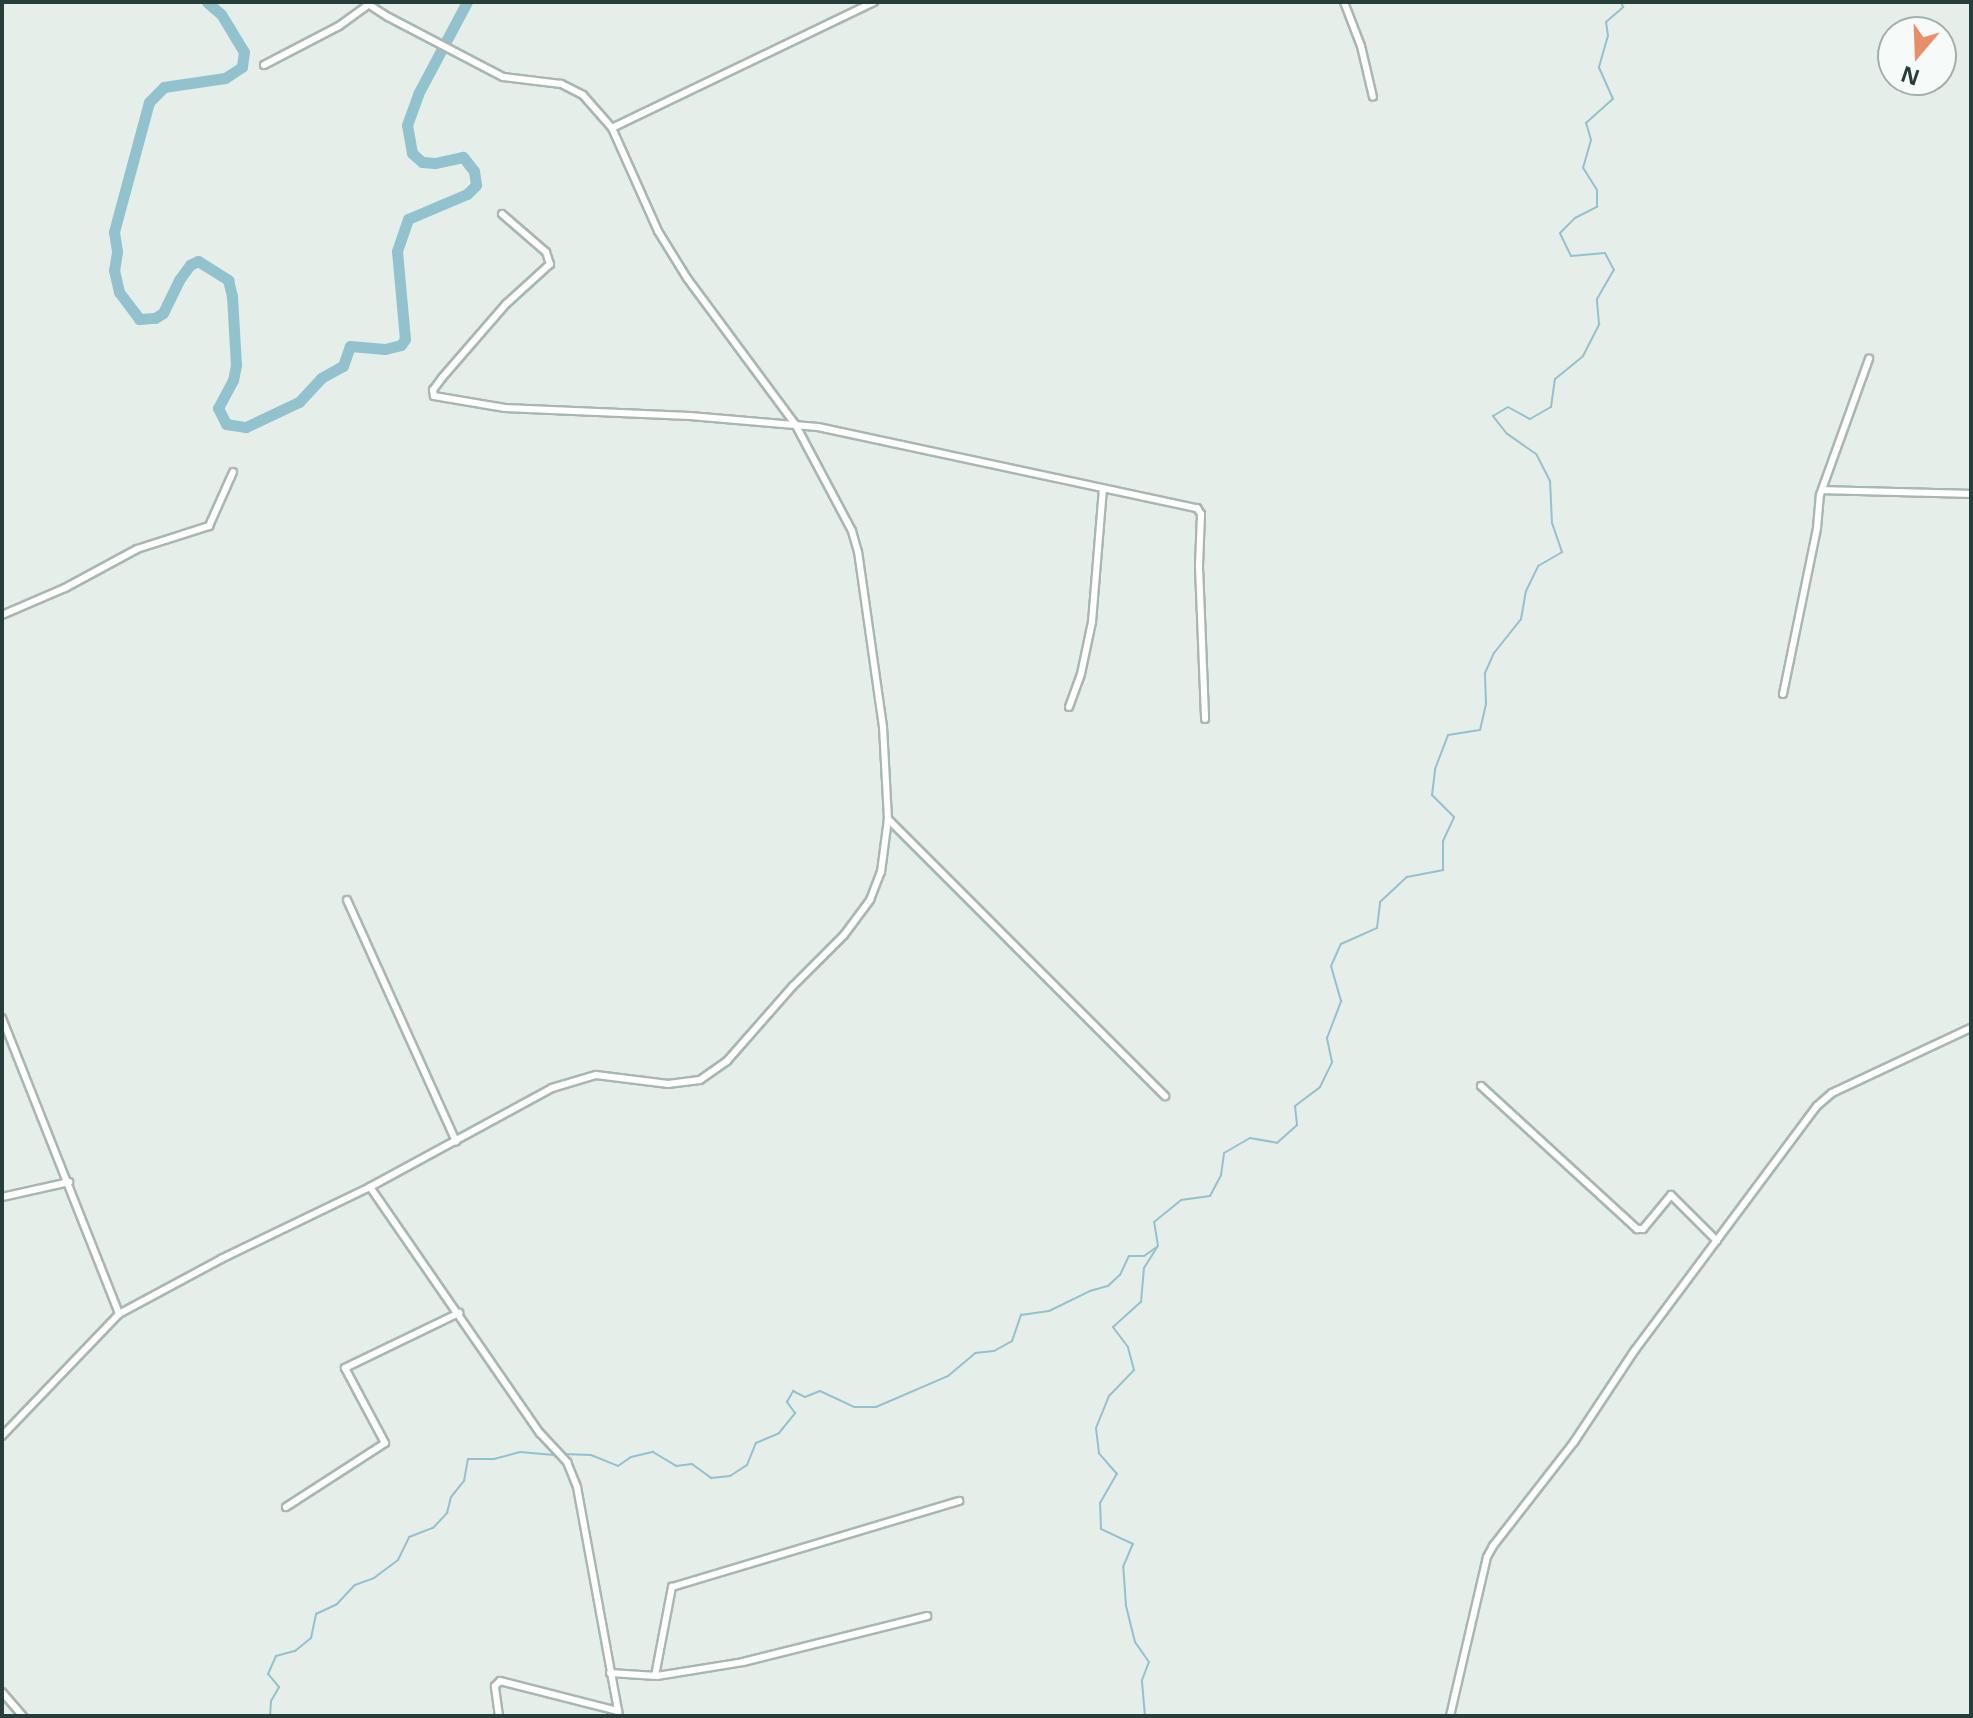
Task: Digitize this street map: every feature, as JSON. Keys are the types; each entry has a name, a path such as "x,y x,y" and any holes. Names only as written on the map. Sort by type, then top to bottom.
{"street":[{"path":"612,128 874,2"},
{"path":"1344,2 1361,46 1373,97"},
{"path":"2,1436 119,1314 221,1259 370,1187 572,1081 615,1075 684,1085 700,1080 727,1061 793,986 844,935 870,900 881,872 888,819 883,727 856,542 795,424 658,231 612,128 576,89 550,82 509,79 367,4 339,26 264,65"},
{"path":"502,214 546,252 550,264 506,304 442,378 433,390 434,396 505,408 795,424 1200,509 1205,719"},
{"path":"1783,694 1822,490 1869,359"},
{"path":"2,615 65,588 137,549 209,526 233,472"},
{"path":"1069,707 1081,674 1092,622 1103,488"},
{"path":"1822,490 1971,494"},
{"path":"888,819 1165,1096"},
{"path":"347,900 456,1141"},
{"path":"2,1018 119,1314"},
{"path":"1450,1716 1491,1551 1574,1442 1641,1341 1823,1099 1971,1028"},
{"path":"1481,1086 1638,1230 1643,1229 1670,1195 1717,1241"},
{"path":"2,1197 69,1182"},
{"path":"370,1187 540,1433 567,1462 577,1487 618,1714 500,1681 495,1686 499,1716"},
{"path":"286,1507 385,1443 345,1369 459,1313"},
{"path":"655,1676 672,1587 959,1501"},
{"path":"610,1673 655,1676 743,1662 927,1616"},
{"path":"2,1692 23,1716"}],"waterway":[{"path":"207,2 221,14 244,52 242,67 225,78 164,87 149,102 114,232 117,252 114,270 119,292 139,319 155,318 163,313 179,280 190,265 198,261 228,280 232,296 236,365 233,380 218,408 226,424 246,427 299,402 321,378 343,366 350,346 385,349 401,345 405,339 397,251 408,219 467,194 476,185 474,171 463,157 435,163 422,162 412,153 407,125 418,94 467,2"},
{"path":"1145,1716 1142,1680 1149,1662 1135,1642 1126,1606 1123,1567 1133,1544 1101,1529 1100,1503 1117,1474 1099,1453 1096,1428 1109,1396 1134,1370 1128,1347 1113,1327 1141,1302 1144,1268 1158,1246 1154,1222 1181,1200 1210,1196 1221,1175 1224,1153 1250,1138 1277,1143 1297,1125 1295,1106 1320,1087 1332,1062 1327,1038 1341,1001 1331,966 1341,944 1377,928 1380,902 1407,877 1443,870 1443,841 1454,817 1432,795 1435,769 1448,735 1480,730 1486,704 1485,673 1494,653 1521,619 1526,591 1538,566 1562,552 1552,523 1550,481 1536,454 1507,434 1493,416 1508,407 1530,419 1551,407 1555,379 1583,356 1599,324 1597,299 1614,270 1605,253 1571,256 1560,233 1575,218 1597,207 1597,190 1583,168 1591,140 1586,123 1613,99 1599,67 1608,36 1606,22 1623,7 1621,2"},
{"path":"563,1454 591,1455 618,1466 631,1457 653,1452 676,1466 692,1464 711,1478 730,1476 747,1465 756,1443 779,1433 795,1413 787,1402 793,1391 805,1397 820,1391 855,1407 876,1407 948,1376 975,1353 994,1351 1012,1341 1021,1315 1049,1311 1090,1291 1108,1286 1120,1275 1129,1256 1144,1256 1157,1247"},
{"path":"270,1716 271,1701 279,1687 268,1674 276,1656 295,1651 311,1638 316,1614 337,1604 355,1585 374,1578 398,1560 409,1537 433,1528 447,1513 451,1497 464,1481 468,1459 494,1459 520,1452 557,1455"}]}
